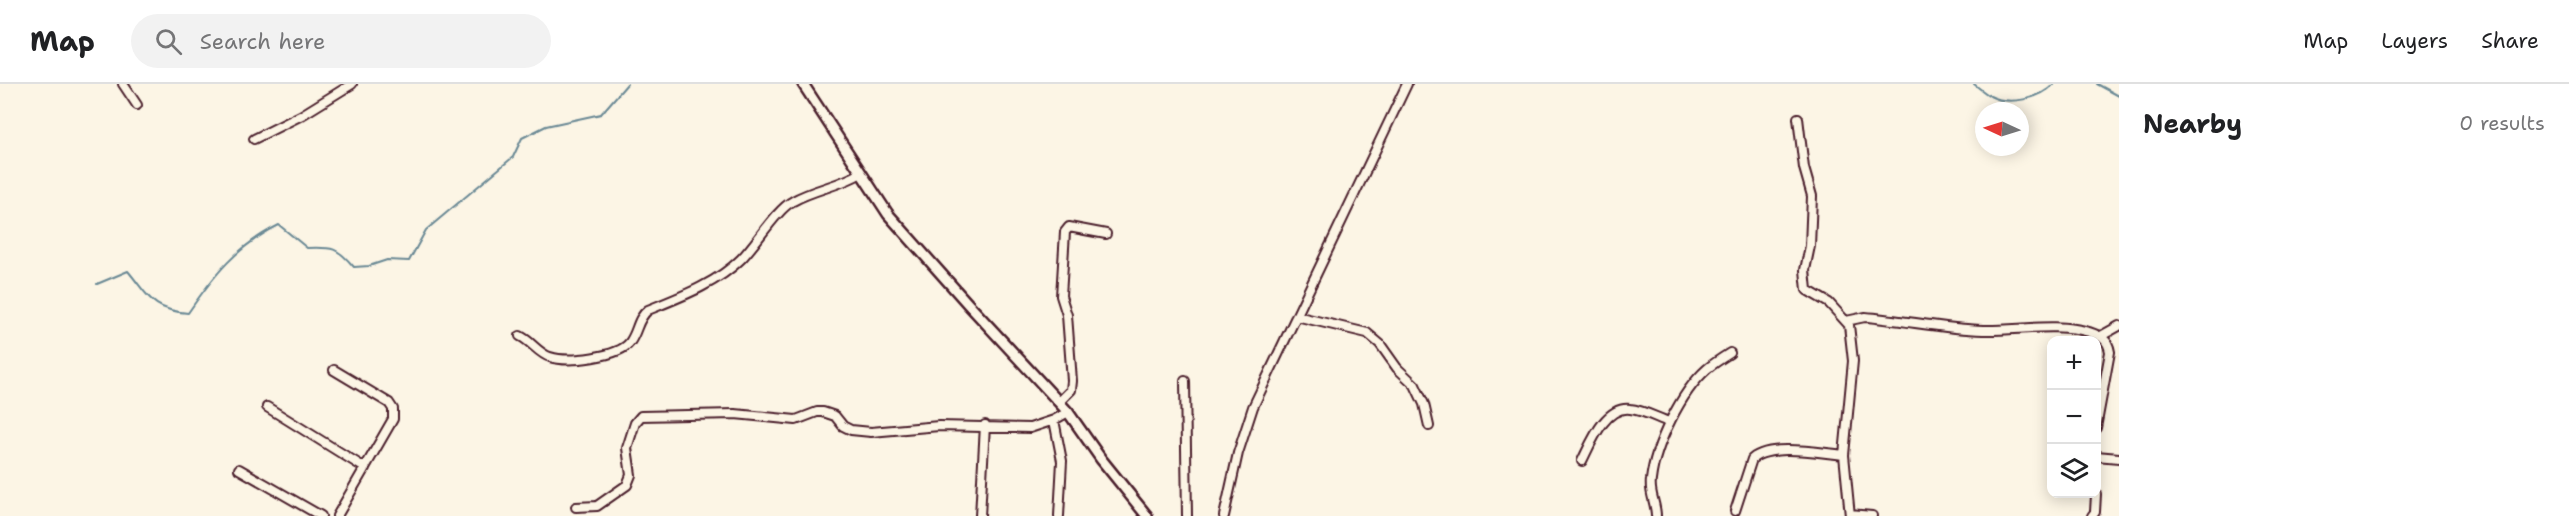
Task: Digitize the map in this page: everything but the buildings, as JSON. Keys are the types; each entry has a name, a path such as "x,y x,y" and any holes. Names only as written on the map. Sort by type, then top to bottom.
{"street":[{"path":"123,84 137,105"},
{"path":"254,139 302,115 352,84"},
{"path":"802,84 874,196 915,245 1068,411 1101,459 1147,516"},
{"path":"1224,516 1238,453 1253,407 1407,84"},
{"path":"1798,118 1804,168 1812,196 1810,246 1805,270 1808,290 1829,303 1849,325 1853,361 1844,455 1850,515 1872,516"},
{"path":"520,336 543,354 556,358 594,358 625,346 631,340 642,315 648,310 701,287 738,262 756,244 780,210 793,201 844,183 861,173"},
{"path":"1059,402 1071,390 1072,381 1067,315 1061,296 1065,232 1069,227 1077,227 1106,234"},
{"path":"1296,316 1367,333 1380,344 1397,368 1414,386 1424,404 1429,426"},
{"path":"1846,321 1864,317 1982,330 2054,328 2086,331 2101,336 2108,342 2110,352 2101,405"},
{"path":"2101,336 2119,326"},
{"path":"1656,516 1651,479 1669,422 1691,386 1707,368 1730,352"},
{"path":"334,370 389,403 393,409 393,419 337,516"},
{"path":"1185,381 1187,516"},
{"path":"267,407 365,468"},
{"path":"1582,461 1605,420 1622,408 1669,422"},
{"path":"576,507 597,506 627,485 631,475 627,448 635,423 641,416 735,414 796,420 823,412 836,416 843,426 851,430 871,432 939,426 985,425 1019,429 1054,420 1068,411"},
{"path":"1054,420 1062,461 1059,516"},
{"path":"980,516 985,425"},
{"path":"1735,511 1752,459 1759,453 1771,451 1844,455"},
{"path":"2101,456 2119,458"},
{"path":"239,469 321,516"},
{"path":"2096,498 2096,515"}],"waterway":[{"path":"97,284 128,271 158,305 166,309 188,313 217,274 239,252 279,225 307,248 323,248 339,252 354,267 369,266 387,260 409,261 426,230 513,157 522,138 546,126 601,114 627,84"},
{"path":"1974,84 1990,96 2015,101 2041,94 2054,84"},
{"path":"2097,84 2119,96"}]}
